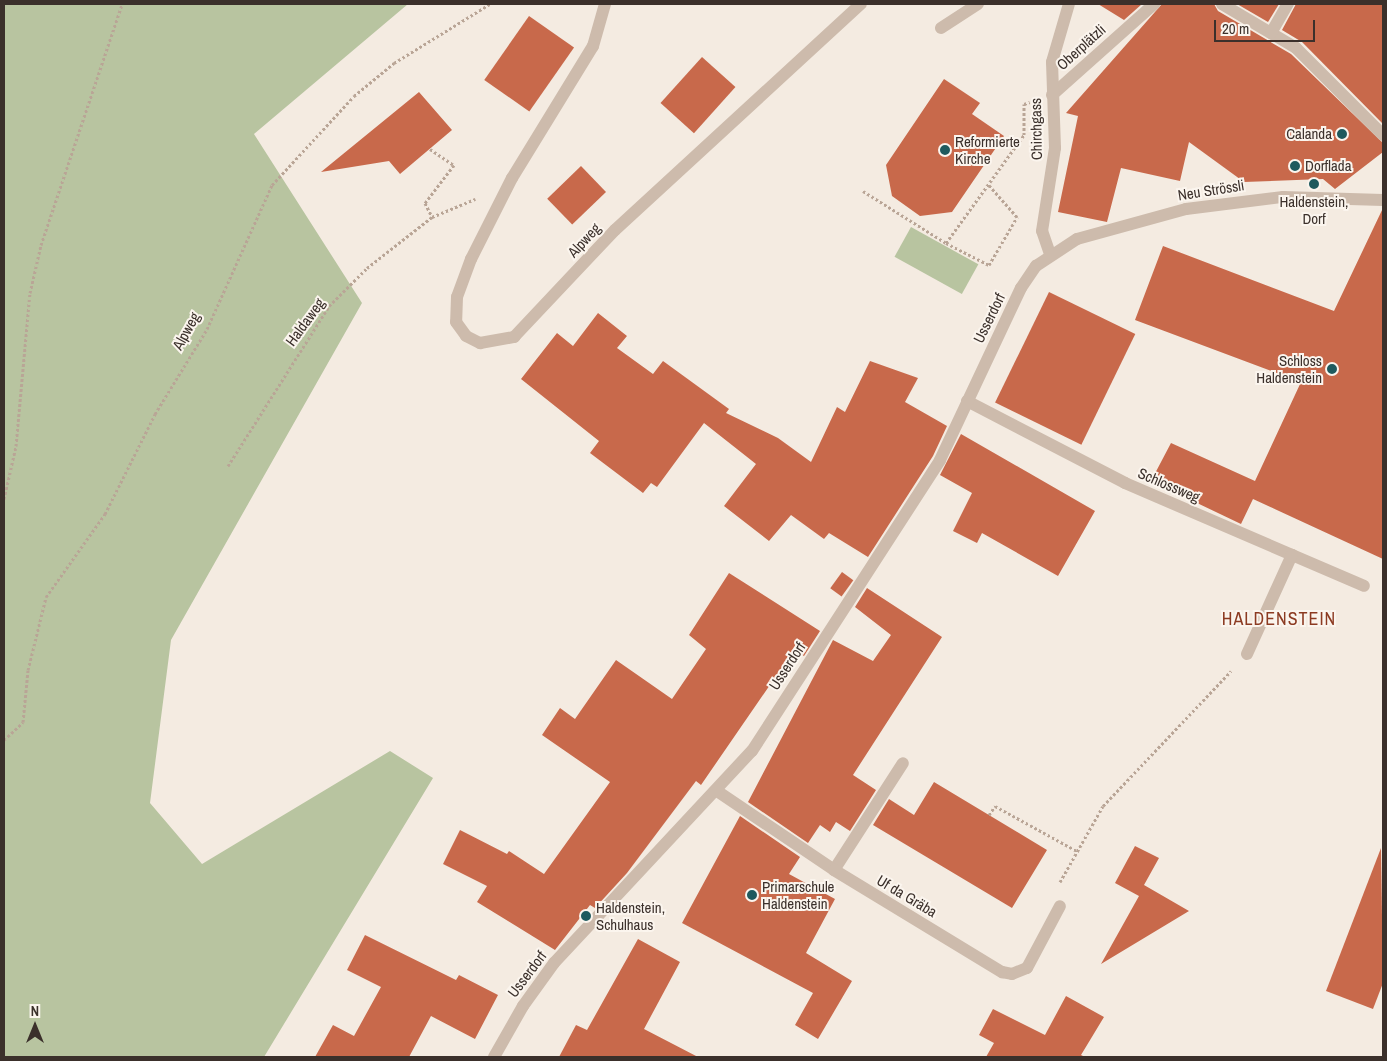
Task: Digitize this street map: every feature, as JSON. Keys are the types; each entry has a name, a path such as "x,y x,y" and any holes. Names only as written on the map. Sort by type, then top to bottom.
{"street":[{"name":"Alpweg","path":"604,4 600,32 593,46 512,178 470,259 457,297 456,322 466,336 480,343 514,337 615,230 861,4"},
{"path":"941,28 978,4"},
{"name":"Chirchgass","path":"1050,254 1042,231 1055,148 1052,62 1069,4"},
{"name":"Oberplätzli","path":"1052,95 1154,4"},
{"path":"1222,4 1296,48 1383,135"},
{"path":"1270,34 1288,4"},
{"name":"Neu Strössli","path":"1050,254 1077,239 1186,210 1283,197 1383,200"},
{"name":"Usserdorf","path":"494,1057 523,1006 554,964 717,791 752,751 940,460 1021,288 1050,254"},
{"name":"Schlossweg","path":"967,401 1125,484 1364,586"},
{"path":"1247,654 1292,555"},
{"path":"834,870 903,763"},
{"name":"Uf da Gräba","path":"717,791 834,870 1002,972 1012,974 1032,962 1060,906"}],"path":[{"path":"4,499 16,446 30,293 41,245 122,4"},
{"name":"Alpweg","path":"4,740 23,722 28,670 46,597 105,514 155,414 207,330 272,185 354,96 394,64 490,4"},
{"path":"946,243 1024,135 1024,104 1052,95"},
{"path":"430,149 454,165 425,203 432,217"},
{"path":"863,191 946,243 989,265 1018,217 988,184"},
{"name":"Haldaweg","path":"228,466 329,306 366,268 432,217 478,198"},
{"path":"1060,906 1051,898 1103,806 1247,654"},
{"path":"989,815 995,806 1077,851"}],"green space":[{"path":"4,4 408,4 254,134 362,303 171,640 150,803 202,864 390,751 433,778 264,1057 4,1057"},
{"path":"911,227 978,264 962,294 895,257"}],"building":[{"path":"1098,4 1142,4 1124,20"},
{"path":"1162,4 1214,4 1218,11 1291,54 1383,143 1383,152 1335,189 1323,179 1244,182 1189,142 1180,181 1121,168 1107,222 1058,212 1078,116 1066,113"},
{"path":"1237,4 1279,4 1268,22"},
{"path":"1296,4 1383,4 1383,124 1302,42 1282,30"},
{"path":"529,16 574,48 529,111 484,80"},
{"path":"702,57 735,87 694,133 661,103"},
{"name":"Reformierte Kirche","path":"944,79 980,103 972,114 1004,136 952,212 920,216 892,196 886,165"},
{"path":"419,92 452,130 400,174 389,161 321,172"},
{"path":"581,166 606,192 572,225 547,199"},
{"path":"1383,208 1383,559 1253,499 1241,524 1151,481 1171,443 1255,481 1301,382 1135,320 1163,246 1334,311"},
{"path":"1049,292 1135,334 1081,445 995,403"},
{"path":"598,313 627,336 617,348 653,374 663,361 729,409 726,413 778,438 811,462 837,407 845,412 870,361 918,378 905,402 947,426 933,456 868,557 829,533 824,539 791,515 769,541 724,506 756,464 704,423 657,487 651,483 643,493 590,453 599,441 521,379 557,333 573,346"},
{"path":"961,434 1095,511 1058,576 982,533 977,543 953,531 972,493 940,475"},
{"path":"842,572 853,580 842,596 830,588"},
{"path":"729,573 820,631 804,656 794,650 701,785 696,781 627,873 595,908 590,905 555,950 477,902 487,886 443,864 460,830 507,854 509,851 544,874 610,782 542,735 560,708 575,719 616,660 672,699 706,649 689,635"},
{"path":"867,588 942,637 853,775 876,790 850,831 836,822 830,832 820,825 808,843 748,802 833,640 873,661 891,635 855,607"},
{"path":"934,782 1047,850 1012,908 873,825 889,799 914,815"},
{"path":"740,816 800,857 789,874 835,899 806,953 852,981 818,1039 795,1025 813,993 682,923"},
{"path":"1135,846 1159,858 1144,885 1189,911 1101,964 1139,896 1115,883"},
{"path":"1381,848 1383,983 1373,1009 1326,991"},
{"path":"365,935 456,980 459,975 498,995 475,1039 431,1016 409,1057 315,1057 333,1025 354,1036 381,987 347,970"},
{"path":"638,939 680,962 644,1029 698,1057 559,1057 576,1025 587,1030"},
{"path":"1066,996 1104,1017 1081,1055 1085,1057 986,1057 994,1043 979,1035 993,1009 1045,1035"}],"place":[{"name":"Calanda","path":"1342,134"},
{"name":"Reformierte Kirche","path":"945,150"},
{"name":"Dorflada","path":"1295,166"},
{"name":"Haldenstein, Dorf","path":"1314,184"},
{"name":"Schloss Haldenstein","path":"1332,369"},
{"name":"Primarschule Haldenstein","path":"752,895"},
{"name":"Haldenstein, Schulhaus","path":"586,916"}],"district":[{"name":"HALDENSTEIN","path":"1279,619"}]}
